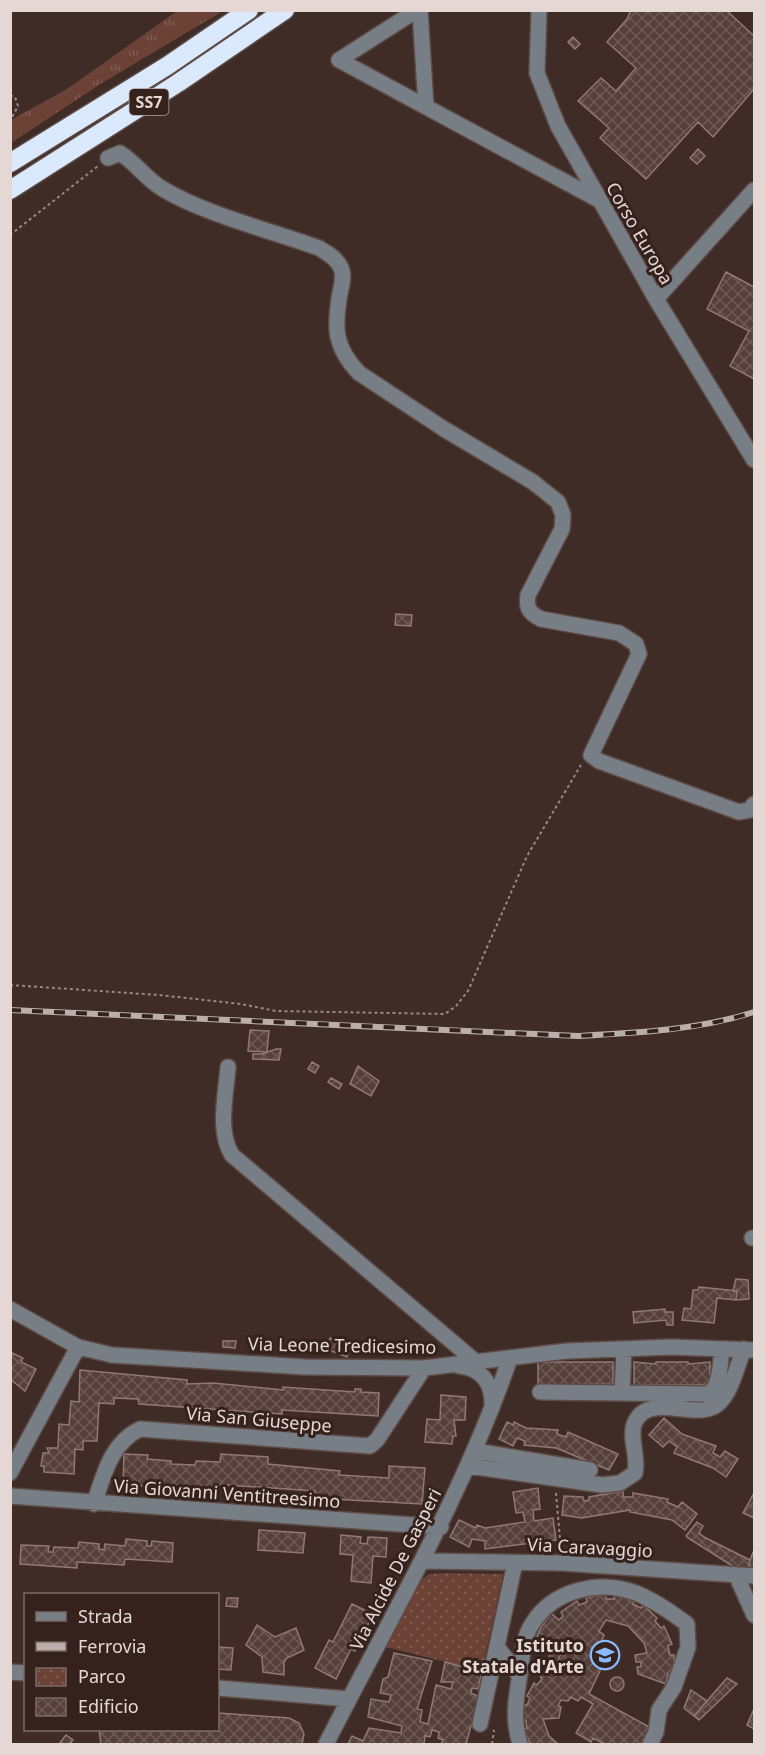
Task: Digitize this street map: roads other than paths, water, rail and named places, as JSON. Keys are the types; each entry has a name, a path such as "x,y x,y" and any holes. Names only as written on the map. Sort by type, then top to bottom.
{"highway":[{"name":"SS7","path":"10,163 167,66 249,10"},
{"name":"SS7","path":"10,190 178,83 285,10"}],"street":[{"path":"426,107 418,10 339,60 426,107 597,199"},
{"name":"Corso Europa","path":"539,10 537,73 558,126 597,199 754,460"},
{"path":"108,158 120,153 133,161 161,188 196,204 319,248 334,258 341,267 343,279 336,315 337,338 340,351 359,373 444,429 533,482 558,502 563,515 562,530 528,595 526,606 530,614 541,619 620,633 636,644 639,654 591,755 599,761 739,812 750,810 754,804"},
{"path":"656,299 754,190"},
{"path":"228,1067 224,1130 226,1146 232,1155 476,1362"},
{"name":"Via Leone Tredicesimo","path":"10,1309 78,1347 112,1355 305,1367 424,1368 567,1350 749,1349"},
{"path":"10,1473 78,1347"},
{"path":"622,1393 624,1349"},
{"path":"540,1392 708,1394 713,1391 717,1382 722,1349"},
{"path":"469,1466 584,1483 620,1483 635,1473 633,1427 640,1415 654,1408 706,1409 717,1405 729,1388 749,1349"},
{"name":"Via Alcide De Gasperi","path":"326,1744 441,1527 476,1451 510,1358"},
{"name":"Via Alcide De Gasperi","path":"492,1409 487,1370 493,1360"},
{"path":"448,1365 475,1370 490,1385"},
{"name":"Via San Giuseppe","path":"94,1504 109,1459 125,1436 140,1429 370,1446 377,1440 424,1368"},
{"path":"476,1451 590,1470"},
{"name":"Via Giovanni Ventitreesimo","path":"10,1496 94,1504 441,1527"},
{"name":"Via Caravaggio","path":"423,1562 562,1563 754,1576"},
{"path":"487,1726 496,1647 515,1563"},
{"path":"735,1575 754,1615"},
{"path":"520,1744 513,1709 523,1647 531,1626 548,1603 564,1594 607,1587 635,1593 663,1606 687,1624 688,1647 674,1687 659,1710 656,1732 650,1744"},
{"path":"496,1647 519,1676"},
{"path":"219,1688 349,1699"}],"railway":[{"path":"10,1010 578,1036 689,1027 754,1012"}],"place":[{"name":"Istituto Statale d'Arte","path":"605,1655"}]}
